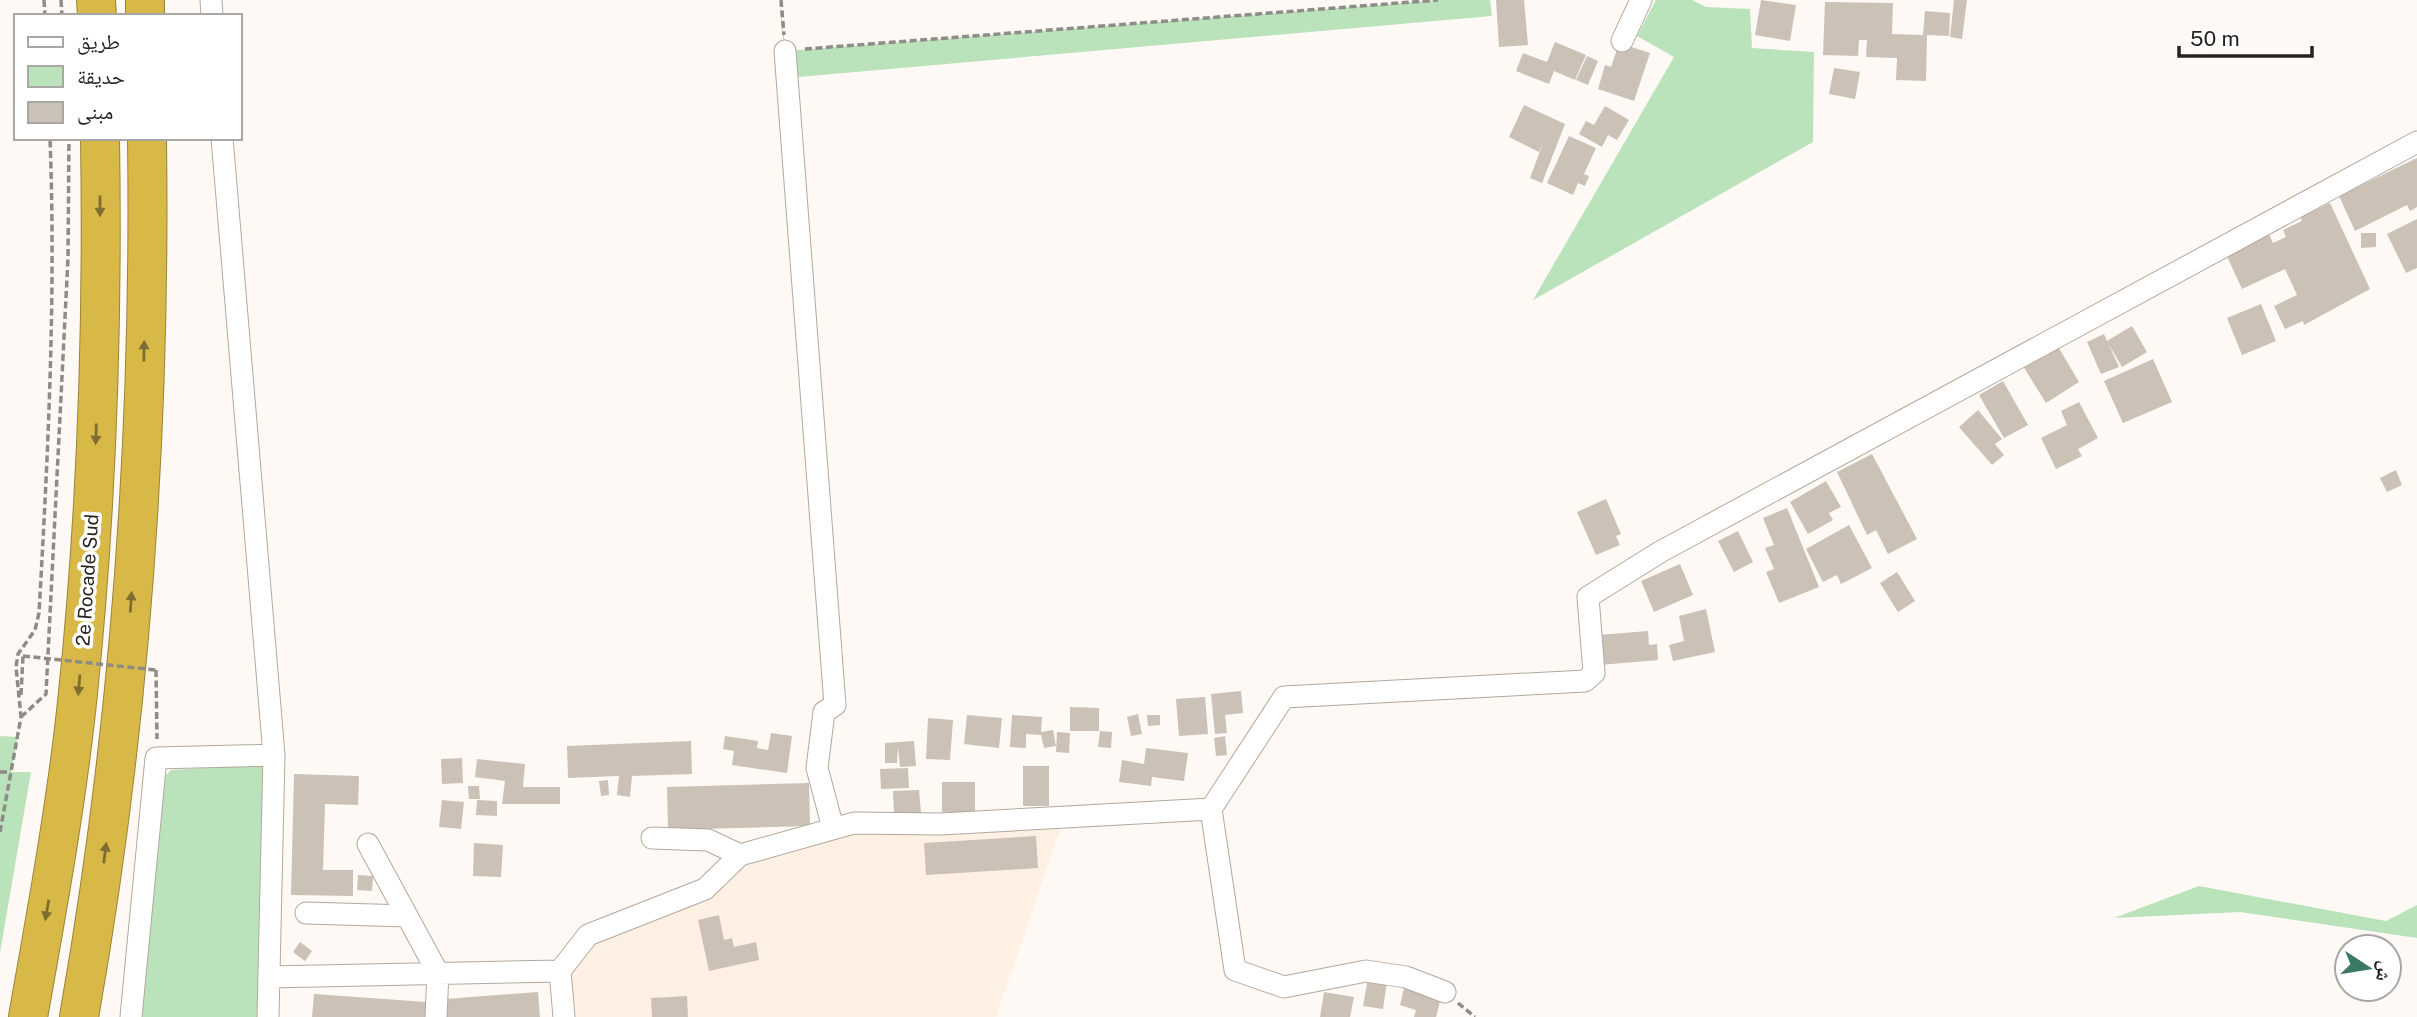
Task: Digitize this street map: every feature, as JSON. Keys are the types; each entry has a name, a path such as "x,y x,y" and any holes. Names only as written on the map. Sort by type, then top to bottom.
{"highway":[{"name":"2e Rocade Sud","path":"28,1017 51,886 78,695 93,508 100,334 100,140"},
{"path":"79,1017 103,867 130,615 143,389 147,140"}],"street":[{"path":"1622,41 1641,0"},
{"path":"785,51 835,705 824,712 817,768 833,828"},
{"path":"222,140 274,755 268,1017"},
{"path":"1445,992 1406,977 1366,971 1284,987 1235,970 1212,809 1284,697 1586,681 1594,673 1588,597 1672,545 2417,142"},
{"path":"131,1017 156,758 274,755"},
{"path":"564,1017 560,971 587,936 705,889 740,855 854,823 941,824 1212,809"},
{"path":"652,838 708,840 740,855"},
{"path":"368,844 438,973 436,1017"},
{"path":"306,913 407,916"},
{"path":"269,977 560,971"}],"path":[{"path":"781,0 785,51 1438,0"},
{"path":"0,832 21,717 16,667 18,654 35,631 39,613 48,461 54,249 50,140"},
{"path":"21,717 46,694 68,258 69,140"},
{"path":"20,697 23,656 156,670 158,719"},
{"path":"0,772 11,772"}],"shaded area":[{"path":"1064,818 996,1017 564,1017 560,971 588,935 705,889 740,855 811,834"}],"green space":[{"path":"779,0 786,51 1438,0 1490,0 1492,16 787,78"},
{"path":"1656,0 1692,0 1706,7 1750,9 1752,48 1814,52 1813,142 1533,300 1674,57 1637,36"},
{"path":"0,736 18,737 11,772 31,772 0,953"},
{"path":"267,764 258,1017 138,1017 162,779 171,770"},
{"path":"2199,886 2386,921 2417,905 2417,938 2403,936 2403,933 2383,933 2240,912 2114,918"}],"building":[{"path":"1496,0 1524,0 1528,45 1499,47"},
{"path":"1761,0 1796,5 1790,41 1755,35"},
{"path":"1954,0 1967,0 1962,39 1950,37"},
{"path":"1825,2 1893,3 1892,34 1923,35 1925,11 1950,13 1949,36 1927,35 1926,81 1896,80 1897,58 1866,57 1867,40 1859,40 1858,56 1823,55"},
{"path":"1555,42 1586,55 1575,80 1554,71 1549,84 1516,71 1523,53 1547,62"},
{"path":"1619,43 1650,53 1634,101 1598,89 1605,65 1611,67"},
{"path":"1587,56 1598,61 1588,85 1576,80"},
{"path":"1834,68 1860,72 1855,99 1829,94"},
{"path":"1524,105 1565,124 1542,183 1530,178 1543,143 1539,152 1509,137"},
{"path":"1605,106 1629,120 1617,140 1608,135 1602,147 1579,134 1586,121 1594,125"},
{"path":"1569,136 1596,148 1584,174 1589,176 1585,186 1578,183 1573,195 1547,183"},
{"path":"2417,158 2417,207 2410,211 2407,205 2355,231 2339,196"},
{"path":"2330,203 2370,289 2304,325 2303,321 2285,329 2274,306 2297,295 2285,269 2242,289 2225,252 2268,232 2273,243 2286,237 2283,230 2302,221 2300,217"},
{"path":"2417,219 2417,268 2406,273 2387,234"},
{"path":"2361,233 2376,233 2376,247 2361,248"},
{"path":"2261,304 2276,341 2242,355 2227,318"},
{"path":"2132,326 2147,352 2122,367 2109,345 2119,367 2101,374 2087,342 2104,334 2107,341"},
{"path":"2057,345 2079,382 2046,403 2023,366"},
{"path":"2153,359 2172,402 2123,423 2104,381"},
{"path":"2003,381 2028,425 2004,438 1979,395"},
{"path":"2079,402 2098,438 2078,449 2082,456 2056,469 2041,438 2067,425 2061,411"},
{"path":"1978,410 2002,439 1995,444 2004,455 1992,465 1959,427"},
{"path":"1872,454 1917,539 1888,554 1876,530 1867,535 1837,472"},
{"path":"2396,470 2402,485 2387,492 2380,478"},
{"path":"1826,481 1841,507 1829,513 1833,520 1808,534 1790,502"},
{"path":"1606,499 1621,534 1616,536 1620,545 1596,555 1577,512"},
{"path":"1787,508 1819,587 1779,603 1766,572 1774,569 1765,548 1774,545 1763,518"},
{"path":"1849,525 1872,568 1841,584 1837,575 1823,582 1806,549"},
{"path":"1738,531 1753,562 1734,572 1718,541"},
{"path":"1680,564 1693,595 1654,612 1641,581"},
{"path":"1897,572 1915,601 1898,612 1880,583"},
{"path":"1706,609 1715,652 1673,661 1669,645 1684,641 1679,616"},
{"path":"1648,631 1649,645 1657,644 1658,660 1600,665 1598,635"},
{"path":"1241,691 1243,713 1225,715 1227,733 1215,734 1211,694"},
{"path":"1205,697 1208,734 1179,736 1176,699"},
{"path":"1070,707 1099,708 1099,731 1070,731"},
{"path":"1138,714 1142,734 1131,736 1127,717"},
{"path":"967,715 1002,718 999,748 964,744"},
{"path":"1012,715 1042,717 1041,732 1053,730 1056,746 1044,748 1041,735 1026,734 1026,748 1010,747"},
{"path":"1147,715 1160,715 1160,725 1148,726"},
{"path":"928,718 953,720 950,760 926,759"},
{"path":"1100,731 1112,732 1111,748 1098,747"},
{"path":"1057,732 1070,733 1069,753 1056,752"},
{"path":"771,733 792,736 787,773 732,765 734,751 723,749 725,736 758,741 757,748 768,750"},
{"path":"1225,736 1227,755 1216,756 1214,738"},
{"path":"691,741 692,774 632,776 630,797 617,795 619,776 568,778 567,746"},
{"path":"914,741 916,766 900,767 898,746 897,763 885,763 885,743"},
{"path":"1146,748 1188,753 1184,781 1152,777 1151,786 1119,782 1122,760 1144,764"},
{"path":"462,758 463,783 442,784 441,759"},
{"path":"477,759 525,764 523,787 560,787 560,804 502,804 505,781 475,777"},
{"path":"1023,766 1049,766 1049,806 1023,806"},
{"path":"908,768 909,788 881,789 880,769"},
{"path":"294,774 359,776 358,805 325,804 323,870 353,870 353,896 291,895"},
{"path":"608,780 609,795 601,796 599,781"},
{"path":"942,782 975,782 975,812 942,812"},
{"path":"809,783 810,826 668,830 667,787"},
{"path":"468,786 479,786 480,799 469,799"},
{"path":"919,790 921,813 894,814 893,791"},
{"path":"442,800 464,802 461,829 439,827"},
{"path":"477,800 497,801 497,816 476,815"},
{"path":"1036,836 1038,868 926,875 924,843"},
{"path":"474,843 503,845 501,877 473,876"},
{"path":"358,875 373,876 372,891 357,890"},
{"path":"719,915 724,940 732,938 734,947 756,942 759,960 709,971 698,920"},
{"path":"300,942 312,951 305,961 293,952"},
{"path":"1368,978 1387,982 1383,1009 1363,1006"},
{"path":"1405,984 1442,994 1436,1017 1414,1017 1416,1010 1400,1005"},
{"path":"538,992 540,1017 447,1017 445,999"},
{"path":"1324,992 1354,997 1350,1017 1320,1017"},
{"path":"314,994 426,1002 425,1017 312,1017"},
{"path":"687,996 688,1017 652,1017 651,998"}]}
